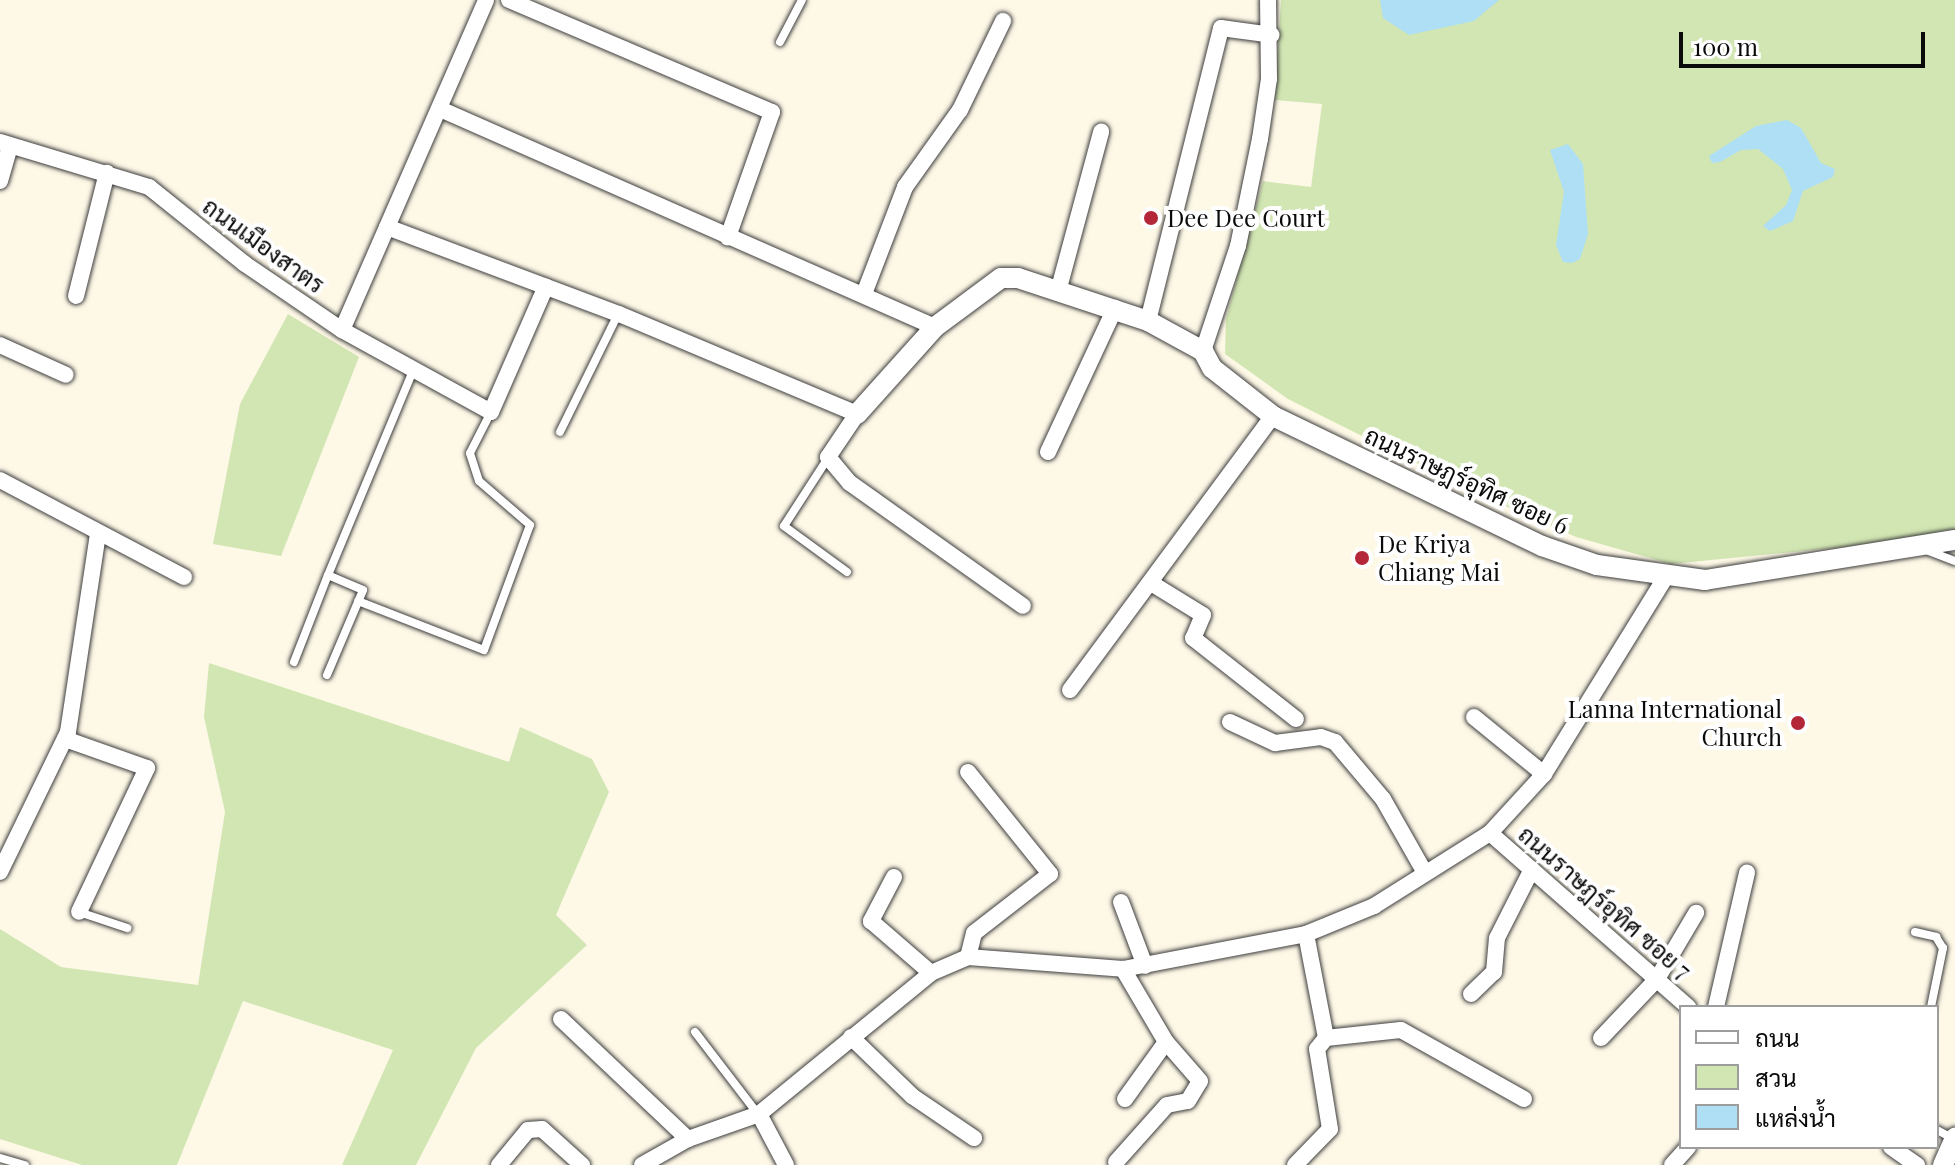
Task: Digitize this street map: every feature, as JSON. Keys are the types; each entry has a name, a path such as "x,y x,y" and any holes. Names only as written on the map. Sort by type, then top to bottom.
{"street":[{"path":"342,330 486,0"},
{"path":"509,0 772,112 728,237"},
{"path":"1203,351 1238,246 1260,139 1272,35 1268,0"},
{"path":"864,294 905,187 960,110 1003,21"},
{"path":"1148,321 1221,28 1272,35"},
{"path":"440,109 935,327 857,414 828,457 850,483 1023,606"},
{"path":"1059,288 1101,132"},
{"path":"0,181 5,143"},
{"name":"ถนนเมืองสาตร","path":"5,143 149,187 245,264 342,330 491,412"},
{"path":"76,296 107,173"},
{"path":"387,227 619,314 857,414"},
{"name":"ถนนราษฎร์อุทิศ ซอย 6","path":"935,327 1001,278 1059,288 1115,308 1148,321 1203,351 1222,378 1273,416 1542,546 1597,565 1665,578 1758,576 1955,540"},
{"path":"491,412 546,286"},
{"path":"1048,452 1115,308"},
{"path":"0,345 66,375"},
{"path":"1070,690 1273,416"},
{"path":"0,480 184,577"},
{"path":"0,872 65,739 98,534"},
{"path":"642,1165 688,1139 759,1114 931,973 968,957 1123,969 1306,934 1374,906 1490,833 1544,774 1665,578"},
{"path":"1151,583 1203,615 1193,638 1296,719"},
{"path":"1474,717 1544,774"},
{"path":"1230,722 1275,743 1321,737 1335,742 1383,799 1425,873"},
{"path":"65,739 147,768 79,912"},
{"path":"968,772 1050,874 974,933 968,957"},
{"name":"ถนนราษฎร์อุทิศ ซอย 7","path":"1490,833 1686,1005"},
{"path":"1471,994 1494,972 1497,938 1532,869"},
{"path":"1716,1005 1747,873"},
{"path":"894,877 871,921 931,973"},
{"path":"1121,902 1145,966"},
{"path":"1601,1038 1657,979 1696,913"},
{"path":"1306,934 1326,1038"},
{"path":"1116,1162 1167,1105 1185,1103 1199,1086 1198,1077 1166,1042 1123,969"},
{"path":"561,1019 688,1139"},
{"path":"1295,1165 1330,1129 1317,1049 1326,1038 1401,1030 1524,1099"},
{"path":"851,1037 912,1096 974,1138"},
{"path":"1125,1099 1166,1042"},
{"path":"759,1114 778,1161"},
{"path":"499,1165 528,1130 542,1129 582,1165"},
{"path":"1943,1165 1955,1138"},
{"path":"1672,1165 1686,1149"},
{"path":"1894,1149 1917,1165"}],"lane":[{"path":"780,42 802,0"},
{"path":"560,432 619,314"},
{"path":"294,662 413,371"},
{"path":"358,601 484,650 530,525 479,481 470,453 491,412"},
{"path":"828,457 784,526 847,572"},
{"path":"1917,547 1955,561"},
{"path":"327,675 363,590 328,575"},
{"path":"79,912 127,928"},
{"path":"1915,932 1936,937 1943,948 1931,1005"},
{"path":"695,1032 759,1114"},
{"path":"0,1158 25,1165"}],"green space":[{"path":"1281,0 1955,0 1955,530 1864,545 1671,564 1576,537 1476,493 1288,399 1225,354 1226,319 1263,181 1311,187 1322,104 1275,100"},
{"path":"288,314 359,357 281,556 213,544 240,404"},
{"path":"209,663 509,762 520,727 592,759 609,792 556,915 587,945 476,1048 416,1165 342,1165 393,1050 243,1001 177,1165 82,1165 0,1139 0,929 61,967 198,985 225,812 204,717"}],"water":[{"path":"1380,0 1499,0 1474,21 1409,35 1383,18"},
{"path":"1787,120 1801,128 1821,163 1835,169 1833,177 1803,191 1793,221 1770,231 1763,226 1786,205 1792,190 1783,169 1758,149 1741,150 1720,162 1712,163 1709,156 1756,126"},
{"path":"1568,144 1583,164 1588,234 1580,259 1572,263 1563,262 1556,245 1564,192 1550,150"}],"place":[{"name":"Dee Dee Court","path":"1151,218"},
{"name":"De Kriya Chiang Mai","path":"1362,558"},
{"name":"Lanna International Church","path":"1798,723"}]}
